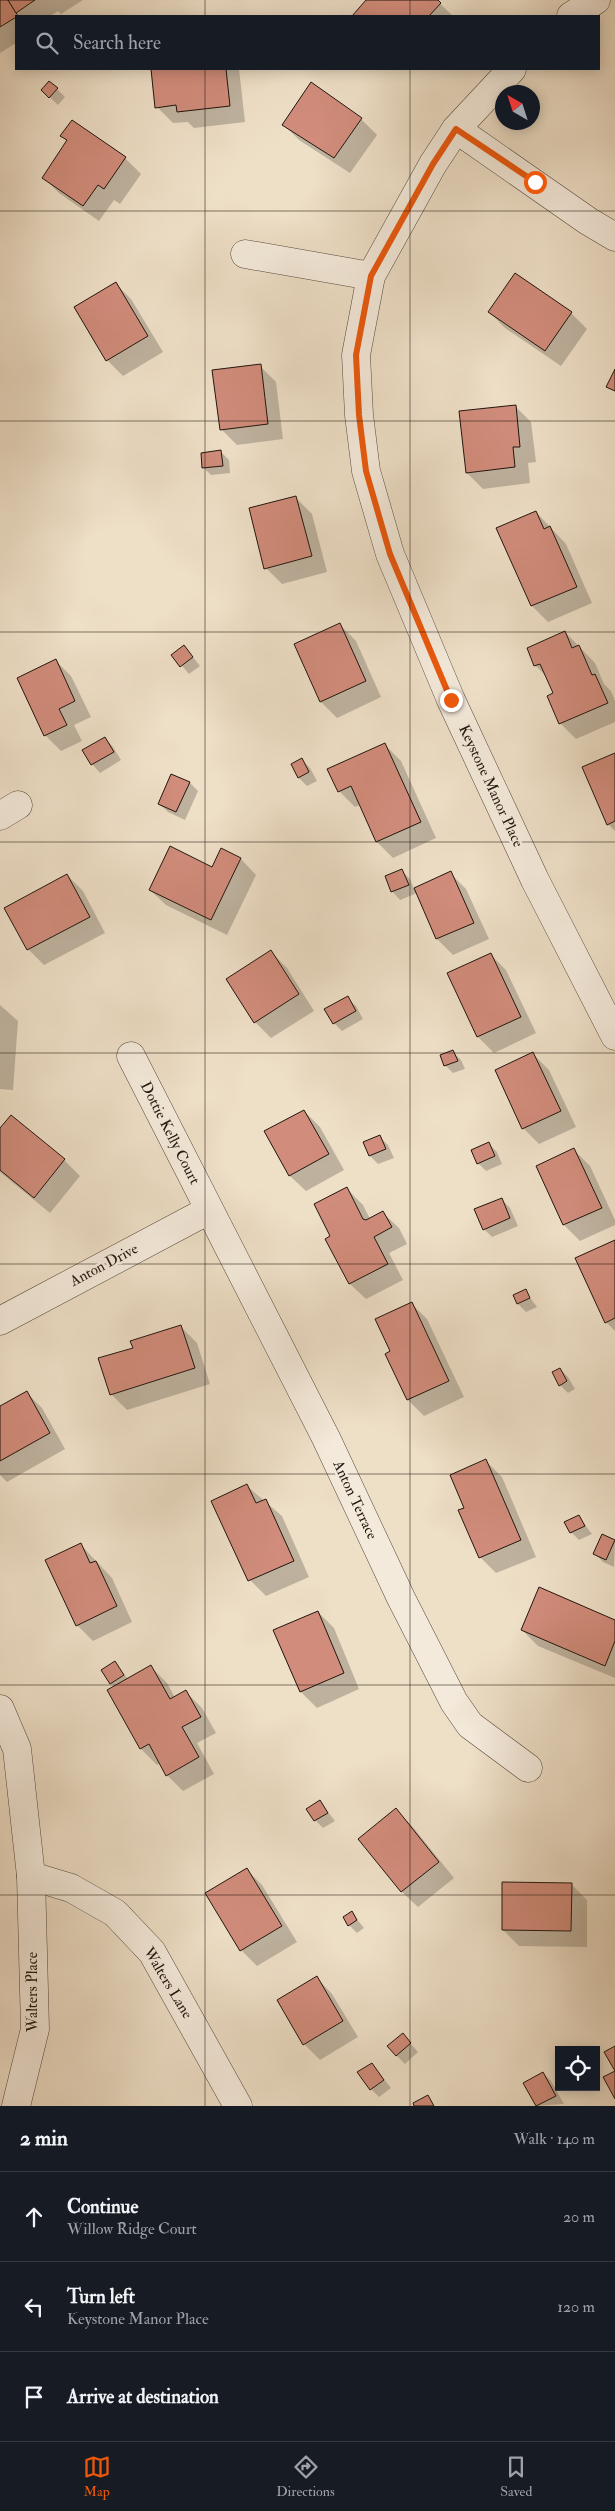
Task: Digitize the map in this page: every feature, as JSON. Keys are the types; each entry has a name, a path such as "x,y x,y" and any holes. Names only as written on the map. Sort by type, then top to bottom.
{"street":[{"path":"573,15 596,0"},
{"name":"Keystone Manor Place","path":"511,70 456,129 433,164 371,276 356,355 359,415 366,471 390,554 451,700 535,880 615,1036"},
{"path":"456,129 588,221 615,237"},
{"path":"245,254 371,276"},
{"name":"Dottie Kelly Court","path":"131,1056 209,1210"},
{"name":"Anton Drive","path":"0,1321 209,1210"},
{"name":"Anton Terrace","path":"209,1210 326,1438 401,1598 454,1702 470,1724 528,1768"},
{"path":"0,1709 16,1749 31,1876"},
{"name":"Walters Place","path":"16,2106 35,2029 31,1876"},
{"name":"Walters Lane","path":"31,1876 71,1888 115,1913 152,1952 238,2106"}],"building":[{"path":"0,0 8,0 17,15 0,27"},
{"path":"8,0 35,0 16,13"},
{"path":"366,0 438,0 441,3 430,15 353,15"},
{"path":"151,70 226,70 230,106 177,112 176,105 155,108"},
{"path":"49,81 58,88 49,98 41,90"},
{"path":"311,82 362,118 334,158 282,125"},
{"path":"72,120 126,157 104,189 98,185 83,206 42,178 67,140 60,136"},
{"path":"515,273 572,312 545,351 488,312"},
{"path":"116,282 148,336 106,361 74,307"},
{"path":"261,364 268,424 220,430 212,370"},
{"path":"615,369 615,391 606,387"},
{"path":"516,405 520,447 513,447 515,467 466,473 459,411"},
{"path":"221,450 223,466 202,468 201,453"},
{"path":"296,496 312,556 264,569 249,508"},
{"path":"536,511 544,529 550,526 577,587 531,606 496,528"},
{"path":"340,623 366,681 320,702 294,644"},
{"path":"565,631 572,648 579,645 592,675 595,674 608,703 559,724 547,696 553,693 540,664 534,666 527,648"},
{"path":"184,645 193,657 180,667 171,655"},
{"path":"56,659 75,701 59,709 67,725 44,736 17,678"},
{"path":"105,737 114,752 91,765 82,750"},
{"path":"385,743 421,822 376,842 351,786 338,792 327,769"},
{"path":"615,753 615,821 607,825 582,767"},
{"path":"302,758 309,772 298,778 291,764"},
{"path":"171,774 190,782 176,812 158,804"},
{"path":"170,846 212,867 221,848 241,858 211,920 149,890"},
{"path":"402,869 409,885 391,892 385,876"},
{"path":"451,871 474,923 436,939 414,888"},
{"path":"67,874 90,917 27,950 4,908"},
{"path":"271,950 299,994 254,1023 226,979"},
{"path":"491,953 521,1017 477,1037 447,973"},
{"path":"348,996 356,1011 333,1024 324,1009"},
{"path":"453,1050 458,1061 444,1066 440,1055"},
{"path":"533,1052 561,1111 522,1129 495,1070"},
{"path":"304,1110 329,1154 289,1176 264,1131"},
{"path":"11,1115 65,1159 34,1198 0,1170 0,1128"},
{"path":"380,1135 386,1149 369,1156 363,1142"},
{"path":"489,1142 495,1156 477,1164 471,1150"},
{"path":"574,1148 602,1208 563,1225 536,1166"},
{"path":"347,1187 363,1219 366,1220 383,1211 392,1227 374,1237 388,1264 349,1284 325,1239 330,1236 314,1204"},
{"path":"502,1198 510,1218 483,1230 474,1209"},
{"path":"615,1240 615,1318 605,1323 575,1258"},
{"path":"526,1289 530,1298 517,1304 513,1295"},
{"path":"412,1302 449,1381 407,1400 385,1354 390,1351 375,1319"},
{"path":"181,1325 195,1368 110,1395 98,1358 133,1348 130,1341"},
{"path":"560,1368 567,1381 559,1386 552,1372"},
{"path":"27,1391 50,1433 0,1461 0,1406"},
{"path":"486,1459 521,1540 479,1558 458,1510 464,1508 450,1475"},
{"path":"247,1484 256,1503 266,1499 294,1561 248,1581 211,1501"},
{"path":"579,1515 585,1526 570,1533 564,1522"},
{"path":"602,1534 615,1540 606,1560 593,1554"},
{"path":"81,1543 90,1563 96,1561 117,1606 76,1626 45,1560"},
{"path":"539,1587 615,1620 615,1641 605,1666 521,1630"},
{"path":"318,1611 344,1673 300,1692 273,1630"},
{"path":"115,1661 124,1675 110,1684 101,1670"},
{"path":"151,1665 170,1699 186,1690 201,1717 182,1727 199,1757 166,1776 149,1744 140,1749 107,1690"},
{"path":"320,1800 328,1813 314,1821 306,1809"},
{"path":"396,1808 439,1862 401,1892 358,1839"},
{"path":"247,1868 282,1926 240,1951 205,1893"},
{"path":"502,1882 572,1883 571,1931 502,1930"},
{"path":"352,1911 357,1920 348,1926 343,1917"},
{"path":"317,1976 343,2021 303,2045 277,2000"},
{"path":"403,2033 411,2043 396,2056 387,2046"},
{"path":"615,2046 615,2071 604,2052"},
{"path":"372,2063 384,2080 370,2090 357,2072"},
{"path":"615,2071 615,2099 603,2077"},
{"path":"543,2072 556,2096 536,2106 523,2083"},
{"path":"428,2095 434,2106 414,2106 413,2103"}],"route":[{"path":"451,700 390,554 366,471 359,415 356,355 371,276 433,164 456,129 535,182"}]}
